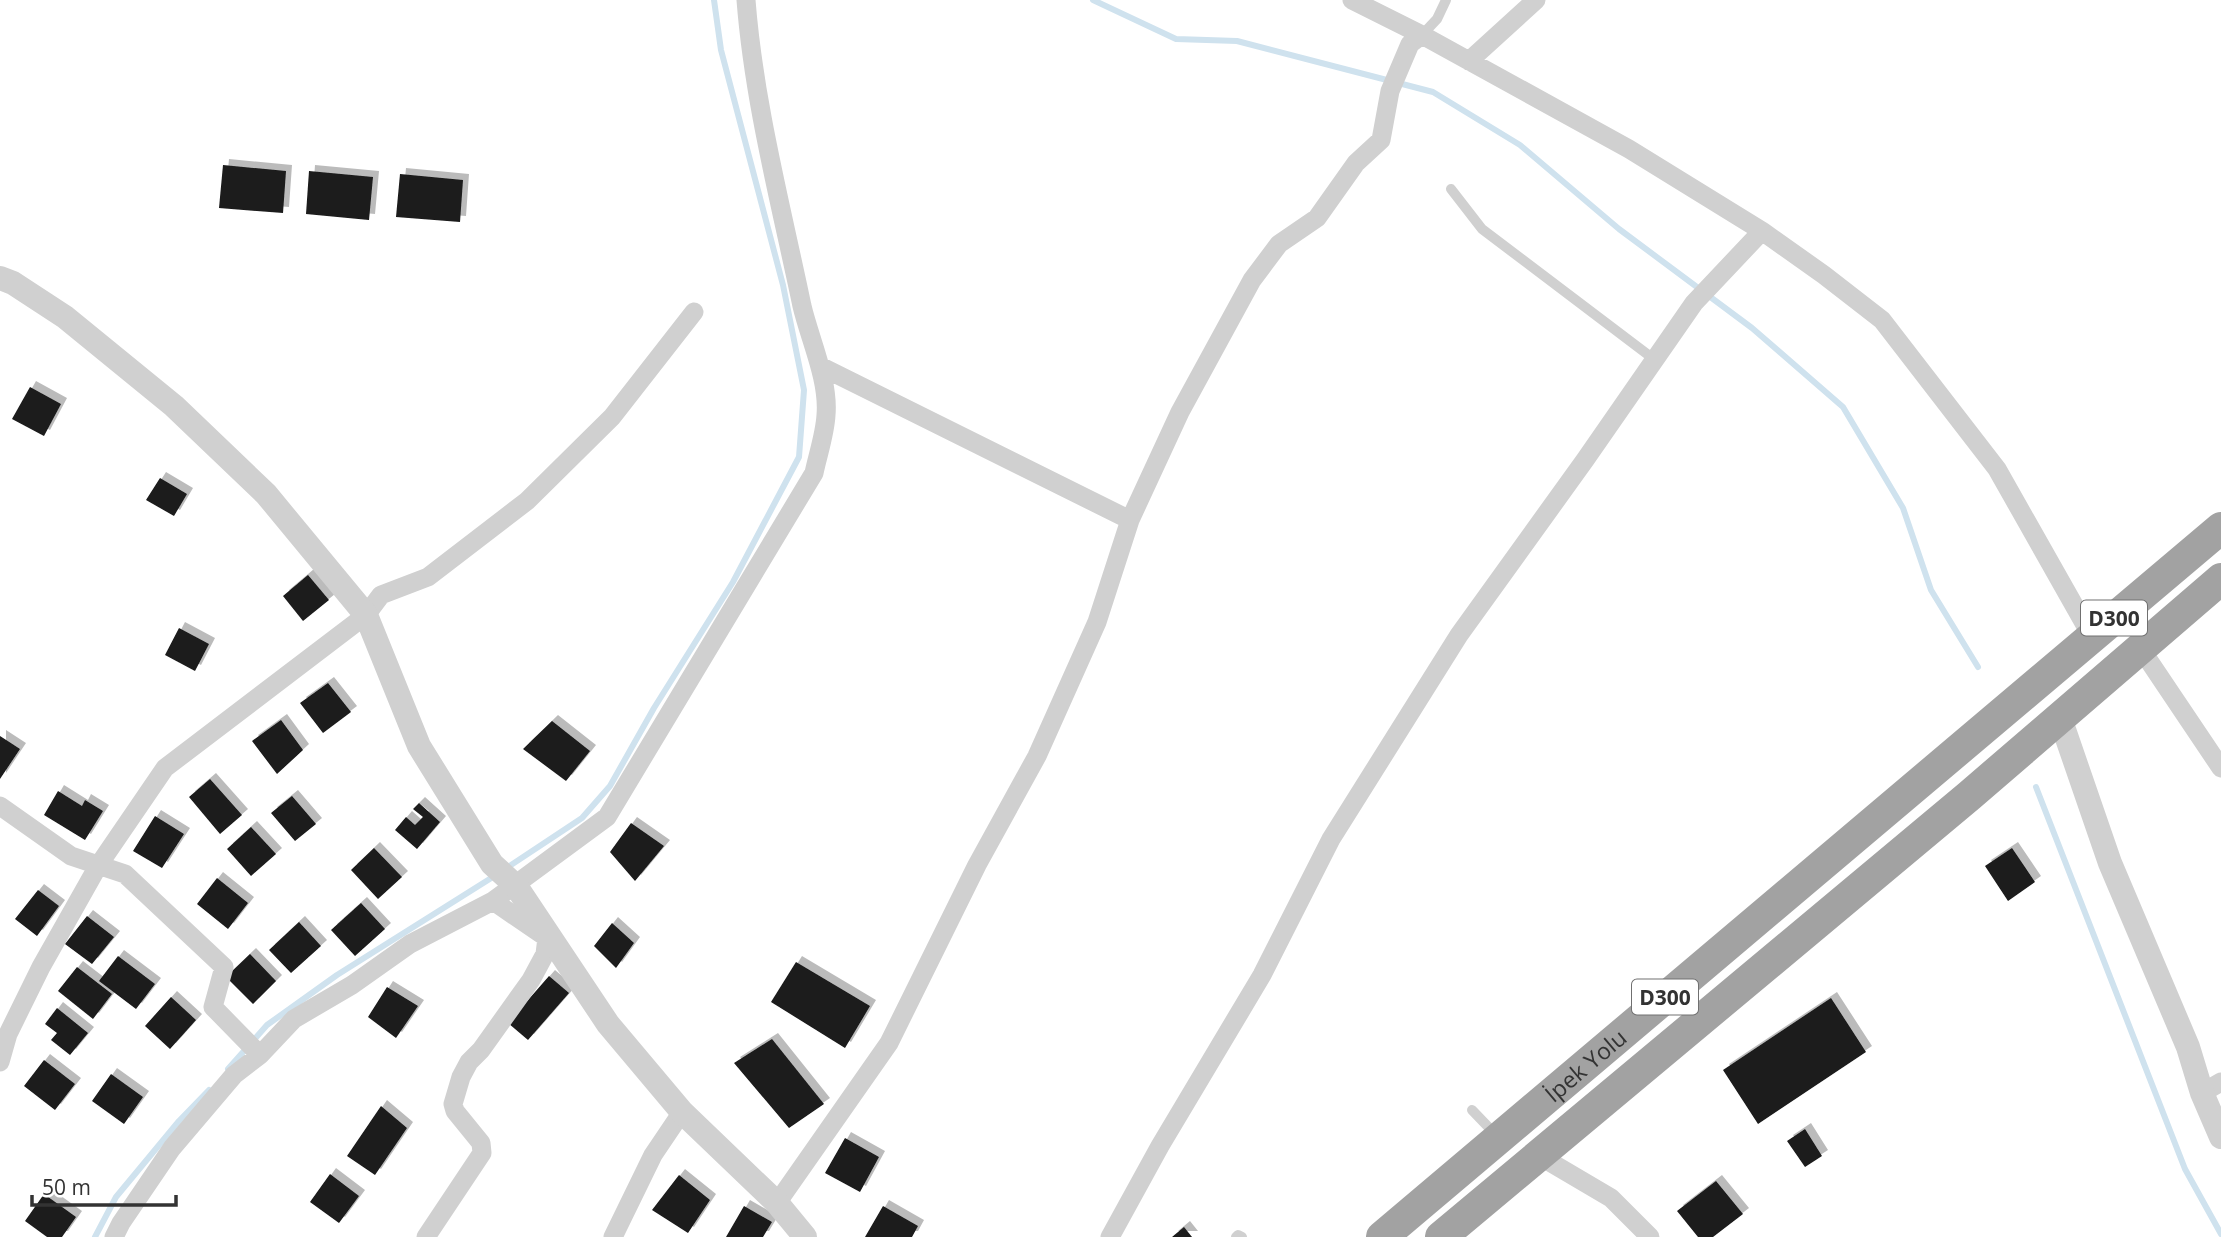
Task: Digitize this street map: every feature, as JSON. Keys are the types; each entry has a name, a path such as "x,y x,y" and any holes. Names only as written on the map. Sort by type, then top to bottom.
{"highway":[{"name":"D300","path":"2092,637 2218,535"},
{"name":"D300","path":"2050,726 2221,579"},
{"name":"İpek Yolu","path":"1382,1237 2092,637"},
{"name":"İpek Yolu","path":"1441,1237 2050,726"}],"street":[{"path":"114,1237 172,1148 234,1075 253,1048 294,1019 352,985 410,944 493,901 516,886 607,817 814,473 826,414 820,366 805,318 778,193 750,48 746,0"},
{"path":"1352,0 1422,35 1629,149 1762,231 1882,320 1997,470 2092,637"},
{"path":"1469,61 1536,0"},
{"path":"777,1203 889,1043 977,865 1037,756 1097,622 1130,520 1180,412 1252,279 1279,244 1317,218 1356,163 1381,139 1390,91 1410,44 1422,35"},
{"path":"1110,1237 1160,1146 1262,975 1331,839 1459,635 1693,303 1762,231"},
{"path":"0,278 13,282 65,317 174,407 266,494 366,615 419,746 492,864 516,886 608,1024 682,1112 777,1203 805,1237"},
{"path":"0,1062 4,1032 97,866 165,768 366,615 381,595 428,577 527,500 612,417 694,312"},
{"path":"820,366 1130,520"},
{"path":"2141,649 2221,768"},
{"path":"2050,726 2188,1047 2211,1088 2221,1137"},
{"path":"0,806 71,856 125,874 224,967 213,1007 253,1048"},
{"path":"426,1237 482,1153 481,1143 455,1111 453,1104 461,1077 469,1062 481,1050 531,980 548,944 547,938 493,901"},
{"path":"613,1237 653,1155 682,1112"},
{"path":"1538,1155 1611,1198 1650,1237"}],"lane":[{"path":"1422,35 1437,19 1446,0"},
{"path":"1451,189 1482,229 1655,360"},
{"path":"1472,1110 1498,1138"},
{"path":"1236,1237 1242,1237"}],"building":[{"path":"223,165 286,171 283,213 219,208"},
{"path":"309,171 373,177 369,220 306,214"},
{"path":"400,174 463,180 460,222 396,217"},
{"path":"30,387 61,404 44,436 12,419"},
{"path":"160,478 187,494 174,516 146,500"},
{"path":"308,575 329,600 303,621 283,596"},
{"path":"179,628 209,644 195,671 165,655"},
{"path":"328,683 351,712 323,733 300,703"},
{"path":"281,720 303,750 277,774 252,741"},
{"path":"552,721 590,751 566,781 523,749"},
{"path":"0,736 20,749 0,779"},
{"path":"210,779 242,815 220,834 189,797"},
{"path":"58,791 82,806 85,800 103,811 85,840 44,815"},
{"path":"292,796 316,824 295,841 271,813"},
{"path":"419,803 440,822 417,849 395,830 406,817 415,825 423,817 413,809"},
{"path":"155,816 184,834 162,868 133,851"},
{"path":"631,823 664,846 635,881 610,852"},
{"path":"251,827 276,854 251,876 227,849"},
{"path":"374,848 402,877 378,899 351,870"},
{"path":"2012,848 2035,882 2008,901 1985,866"},
{"path":"217,878 248,903 228,929 197,904"},
{"path":"38,890 59,906 37,936 15,919"},
{"path":"361,903 385,929 355,956 331,930"},
{"path":"87,916 114,937 92,964 65,944"},
{"path":"299,922 321,946 291,973 269,950"},
{"path":"612,923 634,943 616,968 594,946"},
{"path":"250,954 276,981 253,1004 226,977"},
{"path":"118,956 155,984 136,1009 99,981"},
{"path":"796,962 870,1006 845,1048 771,1002"},
{"path":"77,967 112,994 93,1019 58,991"},
{"path":"549,976 569,993 528,1040 508,1023"},
{"path":"387,987 418,1006 396,1038 368,1017"},
{"path":"171,997 196,1020 170,1049 145,1026"},
{"path":"1831,998 1866,1052 1758,1124 1723,1070"},
{"path":"57,1008 88,1033 70,1055 51,1040 57,1033 45,1024"},
{"path":"772,1039 824,1104 789,1128 734,1063"},
{"path":"44,1060 75,1084 55,1110 24,1086"},
{"path":"111,1074 143,1097 124,1124 92,1101"},
{"path":"381,1106 407,1128 375,1175 347,1156"},
{"path":"1805,1129 1822,1156 1805,1167 1787,1141"},
{"path":"845,1138 879,1157 860,1192 825,1173"},
{"path":"330,1174 359,1196 339,1223 310,1202"},
{"path":"679,1175 710,1200 688,1233 652,1210"},
{"path":"1716,1181 1743,1214 1713,1237 1698,1237 1677,1211"},
{"path":"44,1194 76,1217 62,1237 47,1237 25,1221"},
{"path":"744,1206 772,1222 763,1237 726,1237"},
{"path":"883,1206 918,1226 912,1237 865,1237"},
{"path":"1184,1227 1192,1237 1172,1237"}],"waterway":[{"path":"505,869 582,818 610,786 654,708 733,582 799,457 804,390 783,285 721,50 714,0"},
{"path":"1093,0 1176,39 1237,41 1433,92 1520,145 1619,229 1752,328 1843,407 1903,508 1931,590 1978,667"},
{"path":"2036,787 2185,1169 2221,1234"},
{"path":"228,1069 267,1025 337,975 496,875"},
{"path":"95,1237 116,1197 179,1121 209,1090"}]}
